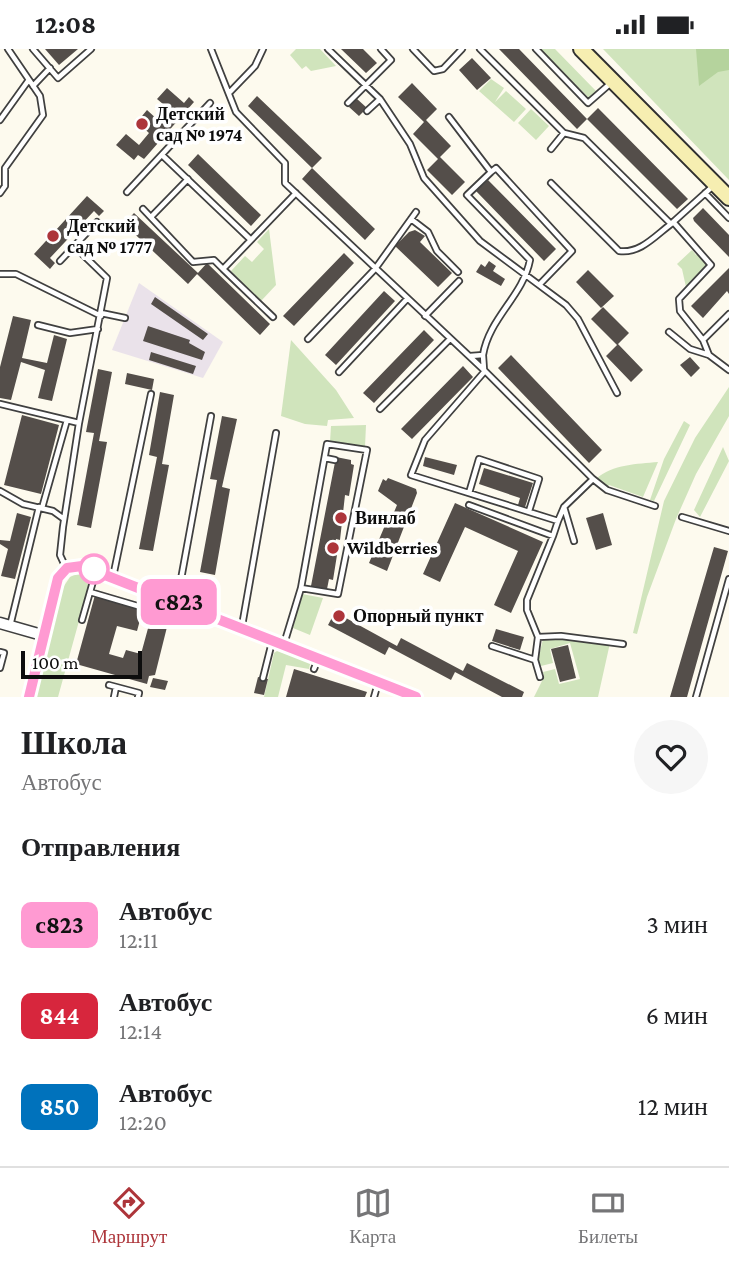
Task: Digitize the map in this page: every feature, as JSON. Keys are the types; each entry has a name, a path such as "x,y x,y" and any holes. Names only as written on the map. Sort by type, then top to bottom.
{"main road":[{"path":"581,49 710,188 729,198"}],"street":[{"path":"29,697 58,578 67,568 82,566 284,645 316,664 416,697"},
{"path":"5,625 42,635"}],"lane":[{"path":"0,193 5,186 5,168 43,115 40,96 8,49"},
{"path":"33,49 58,78 91,49"},
{"path":"211,49 236,112 285,163 285,183 485,370 593,479 607,490 654,506"},
{"path":"230,92 262,58 263,49"},
{"path":"328,49 380,99 410,144 424,178 435,193 480,241 540,283 578,319 617,393"},
{"path":"348,103 391,60 381,49"},
{"path":"413,49 434,71 443,69 462,49"},
{"path":"480,49 564,133 584,138 711,262 710,267 677,302 680,311 703,339 709,355"},
{"path":"536,49 588,103 612,81"},
{"path":"33,86 50,68"},
{"path":"0,120 28,81"},
{"path":"367,111 380,99"},
{"path":"127,193 210,103"},
{"path":"449,117 491,172"},
{"path":"551,149 564,133"},
{"path":"162,155 251,240"},
{"path":"540,283 572,251 496,168 467,195 530,260 528,274 491,329 483,355 485,370 425,440 411,475 558,521"},
{"path":"151,217 188,179"},
{"path":"551,183 619,251 627,253 642,247 673,224 710,188 729,218"},
{"path":"223,269 296,193"},
{"path":"143,209 193,262 214,260 273,317"},
{"path":"308,339 375,269 416,212"},
{"path":"411,219 428,232 436,249 458,272"},
{"path":"60,261 97,222"},
{"path":"67,568 60,555 64,519 107,278 74,246"},
{"path":"0,274 16,274 101,315 125,318"},
{"path":"425,316 459,281"},
{"path":"339,372 407,299"},
{"path":"703,339 729,314"},
{"path":"38,325 70,333 98,329"},
{"path":"669,332 691,349 709,355 729,370"},
{"path":"380,409 450,339"},
{"path":"470,356 483,355"},
{"path":"113,577 151,394"},
{"path":"0,404 79,423"},
{"path":"177,601 211,416"},
{"path":"5,625 67,420"},
{"path":"241,627 276,433"},
{"path":"284,645 301,588 327,444 367,450 338,594 301,588"},
{"path":"325,458 335,460"},
{"path":"469,493 479,459 539,479 529,511"},
{"path":"540,677 535,660 538,637 527,610 527,600 564,507 593,479"},
{"path":"0,491 23,503 53,510 64,519"},
{"path":"469,505 553,536"},
{"path":"564,507 574,541"},
{"path":"682,517 729,531"},
{"path":"82,620 97,570"},
{"path":"696,697 729,579"},
{"path":"90,592 141,607 156,593"},
{"path":"538,637 561,636 623,644"},
{"path":"263,678 272,640"},
{"path":"492,646 535,660"},
{"path":"0,652 4,653 0,668"},
{"path":"374,697 378,683"},
{"path":"109,685 139,693 138,697"},
{"path":"114,697 116,687"}],"shaded area":[{"path":"139,283 223,342 203,378 112,350"}],"green space":[{"path":"296,49 320,49 336,66 311,71 306,66 302,69 290,55"},
{"path":"540,49 555,49 596,91 589,98"},
{"path":"603,49 729,49 729,180"},
{"path":"696,49 729,49 729,70 718,72 699,86"},
{"path":"491,79 504,88 495,102 506,91 526,109 514,122 479,91"},
{"path":"531,109 549,126 536,140 518,123"},
{"path":"269,229 276,285 261,301 231,271 245,256 252,262 264,249 257,242"},
{"path":"692,250 696,255 699,252 707,264 686,287 682,269 677,264"},
{"path":"291,340 336,390 354,418 328,420 327,426 305,424 281,416"},
{"path":"729,387 729,416 696,474 676,519 647,597 637,634 633,633 664,501 695,438"},
{"path":"684,421 690,425 654,501 650,500 664,459"},
{"path":"366,425 365,447 330,442 331,426"},
{"path":"723,447 729,461 700,517 694,510"},
{"path":"658,462 643,497 609,485 607,488 596,479 610,470"},
{"path":"80,572 92,574 58,697 37,697 36,690 62,589 70,577"},
{"path":"302,594 323,598 310,635 293,628"},
{"path":"543,639 610,643 598,697 534,697 544,677 543,672 555,669 559,684 580,679 570,643 550,649 553,663 541,666 538,660"},
{"path":"280,649 311,660 309,669 286,665 278,697 264,697 274,653"}],"building":[{"path":"45,49 78,49 59,65"},
{"path":"341,49 363,49 377,63 366,73"},
{"path":"499,49 519,49 587,119 577,129"},
{"path":"472,58 491,78 477,90 459,70"},
{"path":"412,83 437,109 426,120 451,146 440,157 465,182 452,195 427,170 438,159 413,134 424,122 398,97"},
{"path":"167,88 184,103 189,97 194,102 144,159 138,155 134,160 116,145 126,134 139,145 149,133 137,122 147,110 159,121 170,110 157,99"},
{"path":"257,96 322,158 312,168 248,106"},
{"path":"356,98 367,108 359,116 349,107"},
{"path":"598,108 688,199 677,209 587,119"},
{"path":"198,154 261,215 251,226 188,165"},
{"path":"312,168 375,229 365,240 302,179"},
{"path":"488,180 556,249 544,261 476,191"},
{"path":"87,196 104,211 99,216 94,211 50,258 55,263 50,269 34,254"},
{"path":"703,208 729,235 729,257 694,221 693,218"},
{"path":"134,213 198,273 188,284 124,224"},
{"path":"415,230 425,236 420,242 452,273 438,287 395,246 409,232"},
{"path":"344,253 354,263 294,326 283,316"},
{"path":"489,261 496,266 493,271 505,279 501,286 476,272 481,264 485,267"},
{"path":"207,263 270,324 260,335 197,274"},
{"path":"729,268 729,294 727,291 703,318 691,306"},
{"path":"588,270 614,296 601,308 576,282"},
{"path":"384,291 395,301 336,365 325,355"},
{"path":"155,297 208,334 203,340 151,304"},
{"path":"603,307 629,333 617,345 591,319"},
{"path":"13,316 31,320 22,358 47,363 54,335 67,339 52,401 38,398 45,370 21,362 11,400 0,398 0,367"},
{"path":"148,326 190,340 189,343 205,352 202,360 143,341"},
{"path":"424,330 434,340 374,403 363,393"},
{"path":"618,344 643,370 631,382 606,356"},
{"path":"151,352 196,366 193,374 149,360"},
{"path":"511,355 602,450 589,463 498,368"},
{"path":"690,357 700,368 691,377 680,365"},
{"path":"463,366 473,377 412,439 401,429"},
{"path":"98,369 112,372 99,441 107,442 91,528 77,525 94,433 86,432"},
{"path":"127,373 154,379 152,390 125,384"},
{"path":"160,392 174,395 162,464 169,465 153,551 139,549 157,457 149,455"},
{"path":"22,415 59,425 41,494 4,485"},
{"path":"222,416 237,419 222,487 230,489 215,575 200,572 217,480 210,479"},
{"path":"336,457 351,460 354,465 349,496 345,495 340,540 336,539 334,554 337,555 333,580 329,579 327,589 311,586"},
{"path":"425,457 457,465 454,475 423,466"},
{"path":"484,468 533,483 525,507 518,505 520,498 479,484"},
{"path":"388,478 416,489 417,493 387,571 369,563 389,516 392,517 397,505 378,491 383,479 386,481"},
{"path":"455,503 543,542 511,613 494,605 518,551 465,527 440,582 423,574"},
{"path":"17,513 31,517 15,579 1,576 8,549 0,544 0,540 10,541"},
{"path":"603,513 612,545 596,550 586,518"},
{"path":"714,547 728,551 687,697 670,697"},
{"path":"95,595 143,609 137,631 117,626 109,654 123,658 126,650 141,654 153,610 170,615 155,675 149,676 147,684 76,664"},
{"path":"335,612 397,646 401,638 463,671 467,663 524,692 522,697 502,697 455,672 451,680 389,647 385,655 328,625"},
{"path":"496,629 524,637 520,650 492,641"},
{"path":"568,645 576,678 560,682 551,649"},
{"path":"294,669 367,692 365,697 286,697"},
{"path":"258,677 268,679 264,695 254,693"},
{"path":"153,678 168,681 165,690 150,687"}],"bus line":[{"name":"с823","path":"29,697 58,578 67,568 82,566 177,601 416,697"}],"place":[{"name":"Детский сад № 1974","path":"142,124"},
{"name":"Детский сад № 1777","path":"53,236"},
{"name":"Винлаб","path":"341,518"},
{"name":"Wildberries","path":"333,548"},
{"name":"Опорный пункт","path":"339,616"}]}
